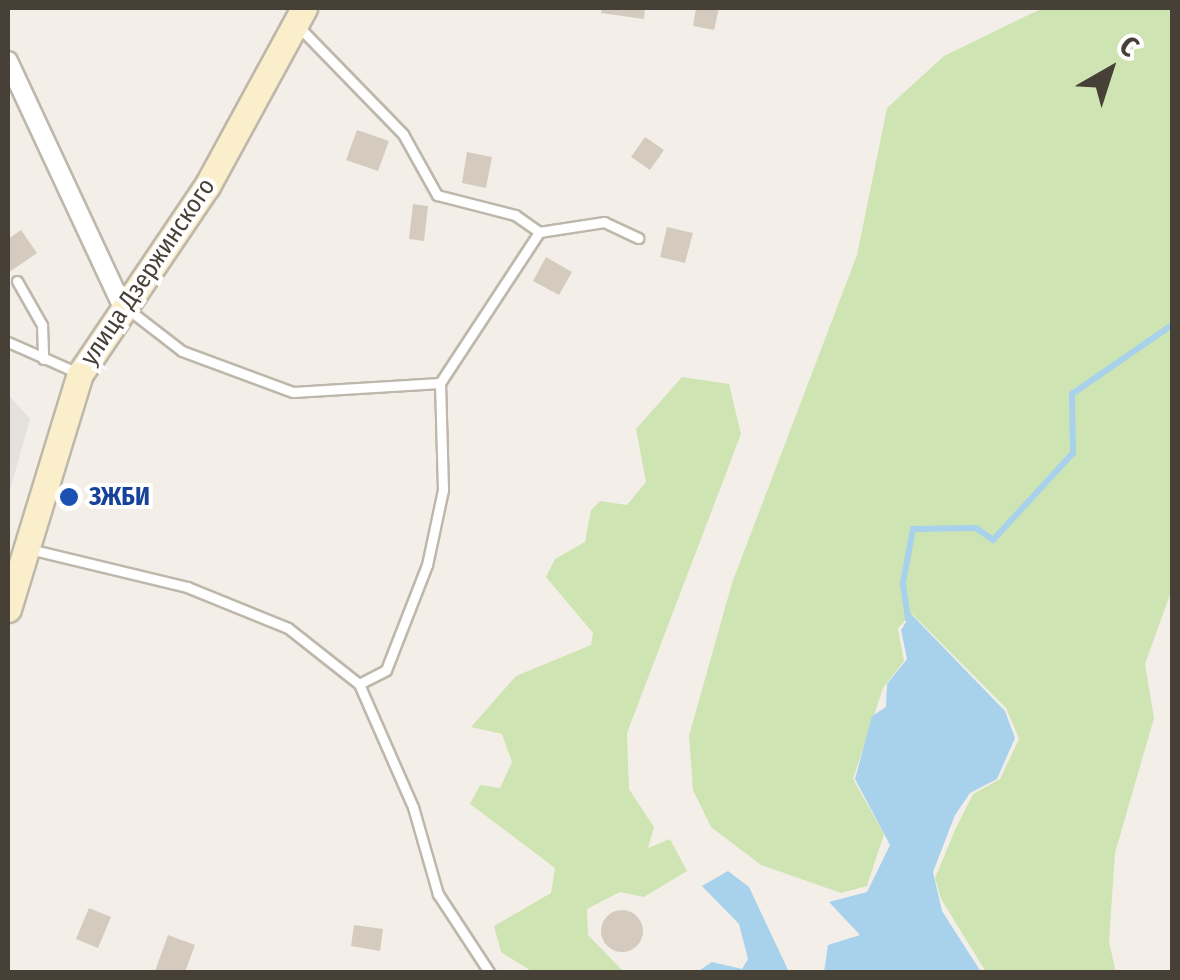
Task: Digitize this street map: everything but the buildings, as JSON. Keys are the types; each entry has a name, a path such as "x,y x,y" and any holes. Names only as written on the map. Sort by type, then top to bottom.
{"street":[{"name":"улица Дзержинского","path":"10,592 80,374 122,305 207,186 301,17"},
{"path":"8,61 122,305"}],"lane":[{"path":"301,17 403,134 437,195 515,215 539,232 604,222 640,238"},
{"path":"359,684 386,670 422,583 443,490 440,383 539,232"},
{"path":"17,281 42,325 43,359"},
{"path":"122,305 182,351 293,392 440,383"},
{"path":"8,342 80,374"},
{"path":"26,548 186,587 288,628 359,684 413,807 438,894 489,972"}],"shaded area":[{"path":"8,394 30,419 8,497"}],"green space":[{"path":"1043,8 1172,8 1172,589 1145,664 1154,718 1115,853 1109,942 1116,972 986,972 941,899 935,878 955,830 973,794 1000,779 1019,739 1006,708 912,614 898,628 904,661 883,688 853,779 884,834 867,886 841,893 761,865 711,827 693,790 689,736 732,583 857,255 887,108 944,56"},
{"path":"682,377 729,384 741,434 627,733 629,789 654,827 648,848 670,839 687,871 644,897 620,892 587,909 588,935 624,972 533,972 501,952 494,926 551,893 555,868 470,804 480,785 500,788 512,762 502,734 471,727 516,676 591,645 593,633 546,577 555,559 585,542 591,510 600,501 627,505 646,482 636,429"}],"water":[{"path":"911,614 1005,711 1015,738 997,779 970,793 955,815 933,872 942,911 981,972 824,972 828,945 860,935 829,902 867,892 890,845 855,779 872,716 886,707 887,684 907,659 901,630"},
{"path":"728,871 749,887 789,972 697,972 712,962 742,969 748,959 739,924 702,886"}],"waterway":[{"path":"908,619 903,583 913,529 976,528 993,540 1073,453 1072,394 1172,325"}],"place":[{"name":"ЗЖБИ","path":"69,497"}]}
